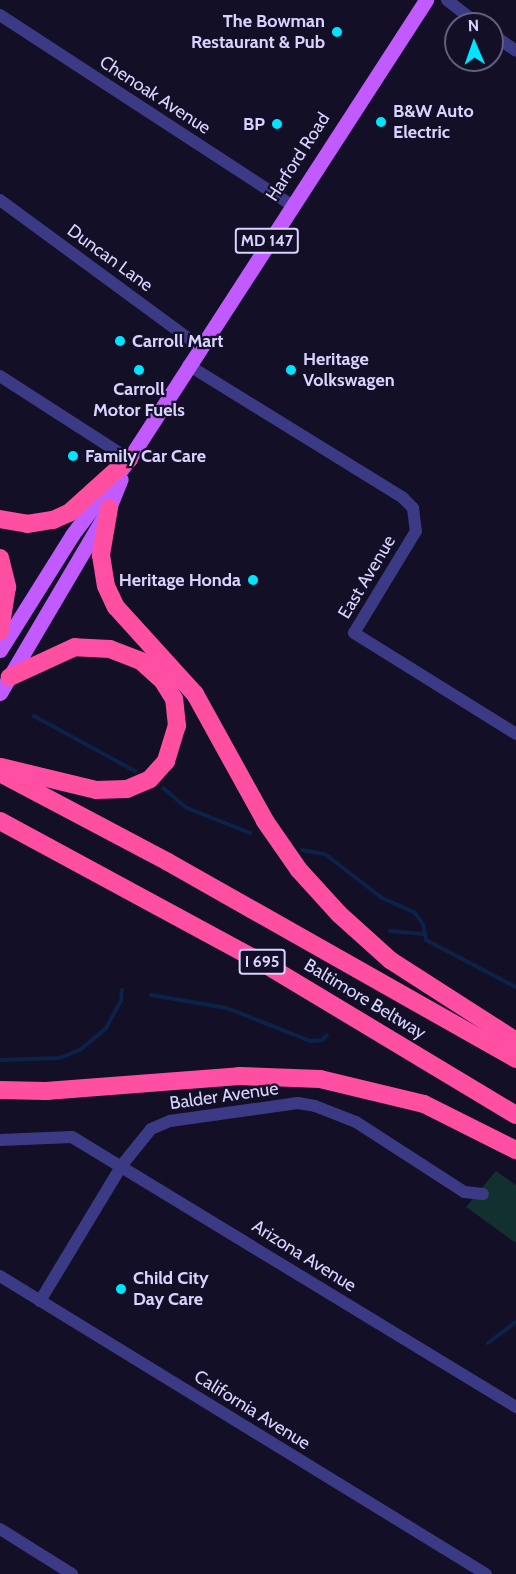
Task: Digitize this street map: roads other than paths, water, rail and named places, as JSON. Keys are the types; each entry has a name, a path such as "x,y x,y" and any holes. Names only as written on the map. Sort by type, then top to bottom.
{"highway":[{"path":"0,519 27,525 59,517 129,459"},
{"path":"109,508 102,570 116,607 195,694 265,822 299,870 339,914 390,960 516,1041"},
{"path":"0,558 8,587 0,631"},
{"path":"0,766 96,790 127,789 150,778 166,761 177,726 174,699 162,680 141,662 110,649 75,647 10,677"},
{"name":"Baltimore Beltway","path":"0,773 168,862 516,1059"},
{"name":"Baltimore Beltway","path":"0,821 329,1000 516,1116"},
{"path":"0,833 44,843"},
{"path":"0,1090 46,1091 239,1076 320,1079 424,1104 516,1150"}],"main road":[{"name":"Harford Road","path":"0,650 72,535 129,459 291,205 426,0"},
{"name":"Harford Road","path":"0,693 109,508 129,459"}],"street":[{"path":"447,0 462,12"},
{"name":"Chenoak Avenue","path":"0,15 291,205"},
{"name":"Duncan Lane","path":"0,200 200,346"},
{"name":"East Avenue","path":"188,365 403,498 413,508 416,531 354,633 516,734"},
{"path":"0,376 129,459"},
{"name":"Balder Avenue","path":"40,1300 122,1165 158,1125 298,1103 334,1111 464,1192 483,1194"},
{"name":"Arizona Avenue","path":"0,1140 72,1137 122,1165 516,1407"},
{"name":"California Avenue","path":"0,1276 486,1574"},
{"path":"0,1529 72,1574"}],"waterway":[{"path":"34,716 135,771"},
{"path":"163,788 187,808 250,833"},
{"path":"302,850 325,854 382,898 415,913 423,924 426,940 516,987"},
{"path":"390,931 423,934"},
{"path":"0,1060 60,1058 80,1050 106,1028 121,1001 122,990"},
{"path":"151,995 227,1008 310,1041 322,1040 327,1035"},
{"path":"488,1343 516,1322"}],"place":[{"name":"The Bowman Restaurant & Pub","path":"337,32"},
{"name":"B&W Auto Electric","path":"381,122"},
{"name":"BP","path":"277,124"},
{"name":"Carroll Mart","path":"120,341"},
{"name":"Carroll Motor Fuels","path":"139,370"},
{"name":"Heritage Volkswagen","path":"291,370"},
{"name":"Family Car Care","path":"73,456"},
{"name":"Heritage Honda","path":"253,580"},
{"name":"Child City Day Care","path":"121,1289"}]}
